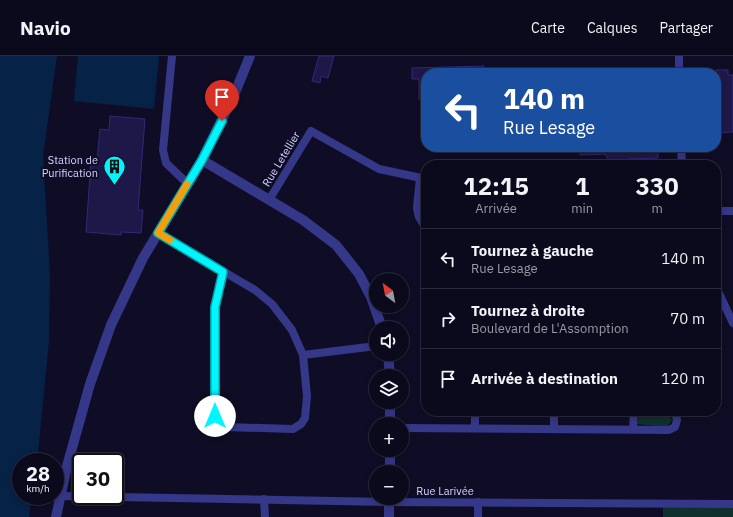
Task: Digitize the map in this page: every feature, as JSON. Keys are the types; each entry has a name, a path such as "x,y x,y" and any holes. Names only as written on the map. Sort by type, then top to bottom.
{"street":[{"path":"172,56 163,150 166,163 188,184"},
{"path":"64,481 90,384 111,325 140,264 202,160 234,95 250,56"},
{"path":"679,56 679,68"},
{"name":"Rue Letellier","path":"269,200 311,130 379,169 421,179"},
{"path":"202,160 303,220 336,245 360,274 371,297 380,321"},
{"path":"421,187 416,208 418,217 421,221"},
{"path":"721,211 733,210"},
{"path":"158,233 254,290 272,304 292,330 303,355 307,396 306,418 302,424 293,429 225,427 219,424 215,416 215,307 223,272"},
{"path":"721,298 733,323"},
{"path":"303,355 369,347"},
{"path":"475,416 475,428"},
{"path":"554,416 554,428"},
{"path":"633,429 634,416"},
{"path":"409,428 669,430 675,427 677,420 676,416"},
{"name":"Rue Larivée","path":"64,496 369,500"},
{"path":"264,499 264,517"},
{"name":"Rue Larivée","path":"409,500 733,504"},
{"path":"478,502 478,517"},
{"path":"56,517 59,505"},
{"path":"389,505 389,517"}],"green space":[{"path":"639,416 669,416 672,420 667,427 637,424"},
{"path":"663,503 733,504 733,517 663,517"}],"water":[{"path":"0,56 57,56 43,156 50,274 49,341 38,453 12,453 12,505 31,505 29,517 0,517"},
{"path":"78,56 159,56 154,109 74,101"}],"building":[{"path":"319,56 334,56 328,78 321,76 320,83 312,81"},
{"path":"484,66 484,68 421,68 421,99 419,99 419,79 412,79 412,68"},
{"path":"721,70 728,70 728,75 733,75 733,132 721,133"},
{"name":"Station de Purification","path":"110,116 145,119 138,210 143,210 141,233 121,232 121,235 86,232 91,161 97,161 100,129 109,130"},
{"path":"580,152 658,152 658,158 608,160 605,154 580,155"}],"slow traffic":[{"path":"170,240 158,233 187,184"}],"place":[{"name":"Station de Purification","path":"114,186"}],"route":[{"path":"215,416 215,307 223,272 158,233 202,160 222,121"}]}
